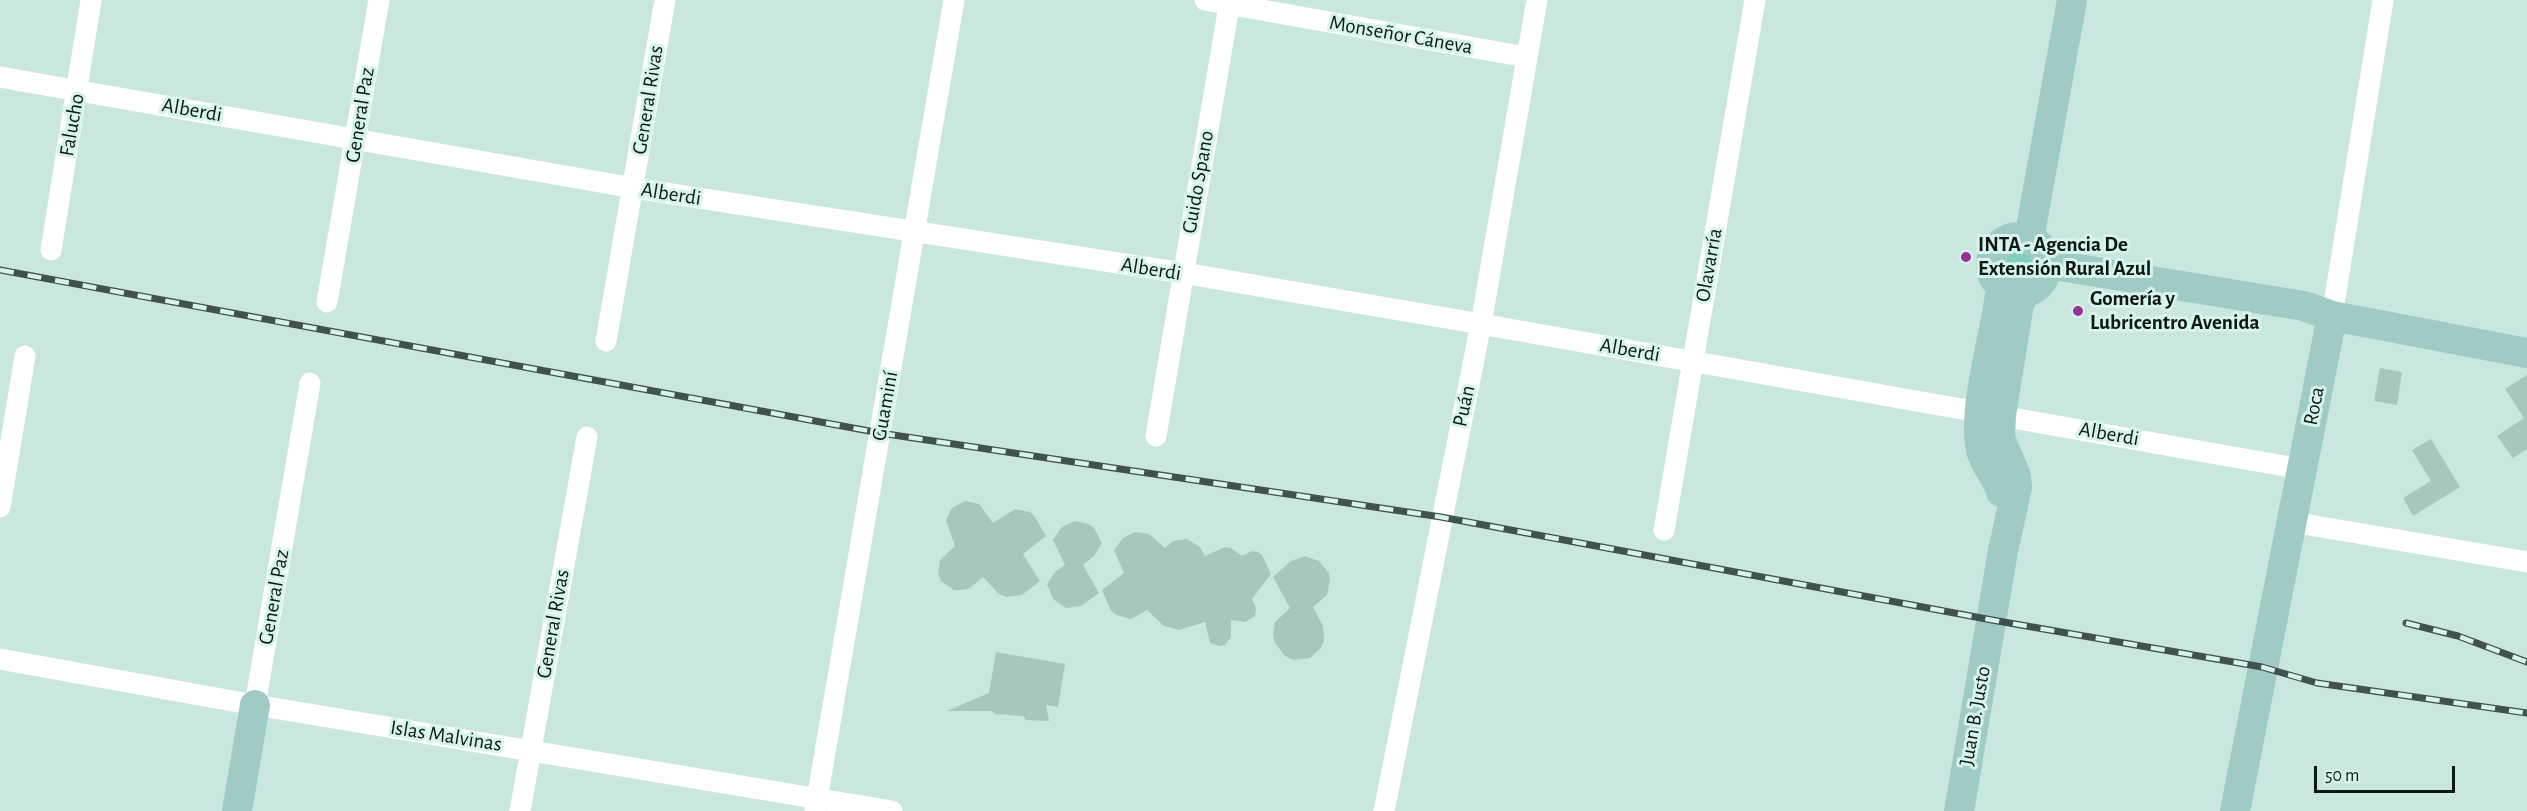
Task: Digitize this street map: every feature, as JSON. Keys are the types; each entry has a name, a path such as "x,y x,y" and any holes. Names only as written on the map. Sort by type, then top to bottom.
{"main road":[{"path":"2026,265 2058,0"},
{"path":"2026,265 2072,0"},
{"path":"2026,265 2057,279 2302,319 2332,316 2527,353"},
{"name":"Juan B. Justo","path":"1959,811 2003,551 2018,487 2016,476 1990,413 2026,265"},
{"name":"Roca","path":"2235,811 2332,316"},
{"name":"General Paz","path":"237,811 255,705"}],"street":[{"name":"Falucho","path":"51,250 91,0"},
{"name":"General Paz","path":"327,302 378,0"},
{"name":"General Rivas","path":"606,341 665,0"},
{"name":"Guaminí","path":"816,805 954,0"},
{"name":"Monseñor Cáneva","path":"1205,0 1229,2 1526,57"},
{"name":"Puán","path":"1384,811 1481,324 1537,0"},
{"name":"Olavarría","path":"1664,530 1755,0"},
{"name":"Roca","path":"2332,316 2384,0"},
{"name":"Guido Spano","path":"1156,436 1229,2"},
{"name":"Alberdi","path":"0,77 634,188 1183,273 1692,360 2301,469"},
{"path":"0,507 25,356"},
{"name":"General Paz","path":"255,705 310,383"},
{"name":"General Rivas","path":"520,811 587,437"},
{"path":"2292,522 2527,562"},
{"name":"Islas Malvinas","path":"0,659 255,705 530,750 816,805 892,811"}],"green space":[{"path":"2020,249 2030,253 2034,263 2030,273 2020,277 2010,273 2006,263 2010,253"}],"building":[{"path":"2380,368 2402,372 2397,405 2374,401"},
{"path":"2527,375 2527,449 2513,458 2497,436 2524,418 2505,389"},
{"path":"2431,439 2460,487 2413,516 2403,498 2431,481 2412,450"},
{"path":"965,501 979,504 993,523 1015,509 1030,512 1035,517 1046,536 1023,554 1040,581 1022,595 1007,597 999,594 983,577 970,588 962,590 954,590 941,581 938,574 940,560 955,546 946,520 952,508"},
{"path":"1075,521 1094,528 1102,543 1094,556 1083,565 1099,593 1081,606 1066,608 1053,599 1047,584 1055,572 1065,565 1053,540 1062,527"},
{"path":"1135,532 1149,534 1165,548 1173,541 1187,539 1200,547 1205,556 1225,547 1231,548 1242,556 1252,551 1258,552 1262,555 1271,574 1252,599 1256,608 1255,616 1245,622 1231,620 1231,637 1225,645 1220,646 1210,643 1205,622 1179,630 1164,626 1147,610 1131,619 1116,615 1110,609 1102,590 1124,573 1114,550 1123,538"},
{"path":"1305,556 1319,561 1329,573 1327,595 1313,607 1323,626 1324,641 1321,648 1310,658 1293,660 1285,656 1275,643 1273,634 1275,622 1290,608 1273,577 1291,561"},
{"path":"996,652 1065,664 1058,707 1046,705 1049,721 1026,720 1023,716 995,714 992,711 947,711 989,693"}],"railway":[{"path":"0,270 880,433 1441,517 1992,620 2262,667 2317,683 2527,713"},
{"path":"2406,623 2458,636 2527,662"}],"place":[{"name":"INTA - Agencia De Extensión Rural Azul","path":"1966,257"},
{"name":"Gomería y Lubricentro Avenida","path":"2078,311"}]}
